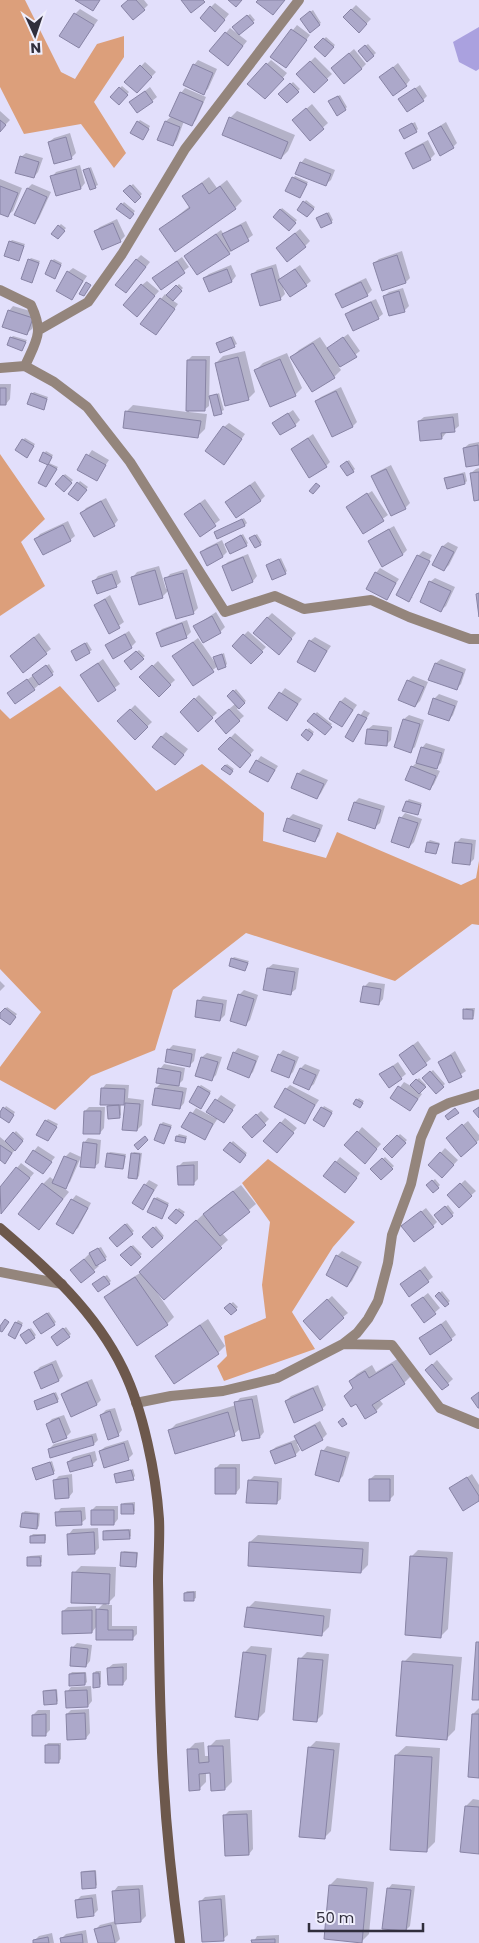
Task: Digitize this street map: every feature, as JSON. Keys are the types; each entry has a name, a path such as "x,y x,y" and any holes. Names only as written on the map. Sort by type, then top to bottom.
{"main road":[{"path":"0,1228 81,1303 105,1338 123,1370 136,1403 154,1479 158,1519 161,1726 165,1800 180,1943"}],"street":[{"path":"39,330 88,302 122,254 185,149 299,0"},
{"path":"0,290 31,305 39,320 39,330 35,344 24,366"},
{"path":"0,368 24,366 54,382 87,407 130,462 225,612 275,596 304,609 371,600 409,617 470,639 479,639"},
{"path":"136,1403 171,1396 223,1391 277,1378 343,1344 357,1333 368,1319 378,1301 388,1263 392,1235 411,1184 421,1138 432,1111 449,1103 479,1094"},
{"path":"0,1272 62,1284"},
{"path":"343,1344 392,1345 440,1408 479,1424"}],"shaded area":[{"path":"0,0 25,0 61,72 75,79 97,44 124,36 124,57 94,102 126,153 114,168 81,124 24,134 0,87"},
{"path":"479,27 479,69 476,71 459,62 453,42"},
{"path":"0,454 45,519 21,542 45,586 0,616"},
{"path":"60,686 156,791 202,764 264,813 263,841 326,858 337,832 461,885 476,878 479,861 479,925 472,924 395,981 246,933 173,990 155,1050 91,1076 55,1110 0,1080 0,1067 41,1012 0,969 0,709 10,719"},
{"path":"268,1159 355,1222 333,1247 292,1312 315,1349 224,1381 217,1366 227,1356 224,1336 266,1318 262,1285 270,1222 242,1183"}],"building":[{"path":"75,0 100,0 93,11"},
{"path":"128,0 136,0 145,10 133,20 121,6"},
{"path":"181,0 203,0 205,2 191,13"},
{"path":"228,0 242,0 236,7"},
{"path":"258,0 285,0 273,15 256,2"},
{"path":"210,6 225,20 215,32 200,18"},
{"path":"351,9 367,24 359,33 343,17"},
{"path":"310,11 320,25 310,33 300,19"},
{"path":"74,13 94,25 79,48 59,36"},
{"path":"247,15 254,23 239,35 232,27"},
{"path":"291,29 307,40 286,68 270,57"},
{"path":"225,32 243,46 228,66 209,51"},
{"path":"323,38 334,47 325,57 314,47"},
{"path":"365,45 374,56 367,62 358,51"},
{"path":"349,53 362,69 344,84 331,68"},
{"path":"310,61 328,80 314,93 296,74"},
{"path":"266,63 284,79 265,99 247,84"},
{"path":"193,64 213,73 204,95 183,85"},
{"path":"140,65 152,77 137,93 124,82"},
{"path":"393,67 407,86 393,96 379,77"},
{"path":"290,83 299,92 287,103 278,94"},
{"path":"119,87 128,95 119,105 110,97"},
{"path":"415,88 424,101 407,112 398,99"},
{"path":"145,91 153,102 137,113 129,102"},
{"path":"180,92 203,102 192,126 169,116"},
{"path":"338,96 346,110 337,116 328,101"},
{"path":"306,108 324,129 310,141 292,120"},
{"path":"229,117 288,142 281,159 222,135"},
{"path":"0,120 6,125 0,132"},
{"path":"137,121 149,129 143,140 130,133"},
{"path":"165,121 180,127 173,146 157,140"},
{"path":"412,123 417,132 404,139 399,130"},
{"path":"441,126 454,148 440,156 428,133"},
{"path":"66,137 72,159 54,164 48,142"},
{"path":"423,144 431,160 413,169 405,153"},
{"path":"20,156 39,162 34,178 15,173"},
{"path":"300,162 331,174 326,186 295,174"},
{"path":"89,168 96,188 90,190 83,170"},
{"path":"76,169 81,189 56,196 50,176"},
{"path":"292,177 307,184 300,198 285,191"},
{"path":"202,183 209,194 220,186 236,209 175,252 159,229 190,208 182,196"},
{"path":"130,185 141,197 135,203 123,191"},
{"path":"0,186 18,193 8,217 0,214"},
{"path":"27,188 47,197 35,224 14,215"},
{"path":"303,201 314,209 307,217 297,210"},
{"path":"121,203 134,214 130,219 116,209"},
{"path":"280,209 296,223 289,231 273,217"},
{"path":"327,213 332,223 321,228 316,218"},
{"path":"113,223 121,242 102,250 94,231"},
{"path":"58,225 65,231 58,239 51,234"},
{"path":"241,225 249,241 231,251 222,234"},
{"path":"295,233 306,247 287,262 276,248"},
{"path":"216,234 230,254 197,275 184,256"},
{"path":"9,241 24,246 19,261 4,256"},
{"path":"397,255 406,283 382,291 373,263"},
{"path":"28,259 39,263 32,283 21,279"},
{"path":"136,259 146,267 126,293 115,285"},
{"path":"51,260 61,265 55,279 45,274"},
{"path":"177,261 185,273 161,290 152,278"},
{"path":"272,268 281,300 260,306 251,274"},
{"path":"227,269 232,282 209,292 203,278"},
{"path":"295,269 307,286 290,297 278,280"},
{"path":"67,271 83,281 72,300 56,291"},
{"path":"86,282 91,285 84,296 79,294"},
{"path":"361,282 368,296 342,308 335,294"},
{"path":"141,284 155,296 137,317 123,305"},
{"path":"176,285 182,291 173,301 166,295"},
{"path":"399,291 405,312 389,316 383,296"},
{"path":"160,298 175,309 156,335 140,324"},
{"path":"371,302 379,319 353,331 345,314"},
{"path":"8,310 33,318 27,335 2,327"},
{"path":"10,337 26,342 22,351 7,345"},
{"path":"231,337 235,347 220,353 216,343"},
{"path":"343,337 357,357 340,367 327,348"},
{"path":"313,343 335,378 312,392 290,357"},
{"path":"238,357 249,400 225,406 215,363"},
{"path":"280,359 296,396 270,407 254,370"},
{"path":"187,360 206,360 205,411 186,411"},
{"path":"0,388 6,388 6,405 0,405"},
{"path":"336,391 353,427 332,437 315,401"},
{"path":"31,393 47,399 44,410 27,404"},
{"path":"217,394 222,414 214,416 209,396"},
{"path":"125,411 201,421 198,438 123,428"},
{"path":"288,413 296,426 280,435 272,423"},
{"path":"453,417 455,432 441,433 442,439 420,441 418,421"},
{"path":"223,426 242,439 224,465 205,451"},
{"path":"308,438 327,467 309,478 291,449"},
{"path":"22,439 34,446 27,458 15,450"},
{"path":"478,445 479,465 466,467 463,448"},
{"path":"43,452 52,457 48,465 39,461"},
{"path":"86,454 106,465 97,481 77,470"},
{"path":"347,461 354,472 347,476 340,466"},
{"path":"48,464 57,469 46,487 38,483"},
{"path":"386,469 406,509 391,516 371,476"},
{"path":"479,472 479,500 474,501 470,473"},
{"path":"463,474 465,484 447,489 444,478"},
{"path":"63,475 72,483 64,492 55,484"},
{"path":"77,482 87,490 78,501 68,494"},
{"path":"316,483 320,486 313,494 309,491"},
{"path":"250,485 261,501 236,518 225,502"},
{"path":"367,493 384,521 363,534 346,507"},
{"path":"101,501 115,526 94,537 80,513"},
{"path":"200,503 216,526 200,537 184,514"},
{"path":"242,519 245,526 217,539 214,532"},
{"path":"63,525 71,541 43,555 34,539"},
{"path":"389,529 403,555 382,567 368,541"},
{"path":"241,535 247,546 230,554 225,544"},
{"path":"255,535 261,545 255,548 249,538"},
{"path":"217,544 223,557 207,566 200,552"},
{"path":"442,546 454,552 444,571 432,565"},
{"path":"417,555 430,561 409,602 396,595"},
{"path":"243,557 253,582 232,591 222,566"},
{"path":"279,559 286,574 272,580 266,565"},
{"path":"155,570 163,598 139,605 131,577"},
{"path":"375,572 396,583 387,600 366,589"},
{"path":"183,573 194,614 176,619 164,578"},
{"path":"112,574 117,587 97,594 92,581"},
{"path":"429,581 451,591 441,612 420,602"},
{"path":"479,593 479,617 476,594"},
{"path":"105,599 120,628 109,634 94,605"},
{"path":"212,616 221,633 203,643 193,626"},
{"path":"267,617 292,639 279,655 253,633"},
{"path":"182,623 187,638 161,647 156,633"},
{"path":"125,634 132,648 113,659 105,645"},
{"path":"243,634 263,652 251,664 232,646"},
{"path":"34,637 47,654 23,673 10,656"},
{"path":"309,640 327,651 315,672 297,662"},
{"path":"193,642 214,672 193,686 172,656"},
{"path":"85,643 90,653 76,661 71,651"},
{"path":"136,651 144,659 131,670 124,661"},
{"path":"222,654 226,667 218,670 213,657"},
{"path":"98,663 116,690 98,702 80,675"},
{"path":"435,663 463,673 457,690 428,680"},
{"path":"46,665 53,675 39,685 32,675"},
{"path":"152,665 171,685 159,697 139,677"},
{"path":"27,679 35,690 15,704 7,693"},
{"path":"407,680 424,687 415,707 398,700"},
{"path":"233,690 245,703 239,709 227,696"},
{"path":"279,692 298,704 287,721 268,708"},
{"path":"194,698 213,718 198,732 180,712"},
{"path":"433,698 455,706 449,721 428,714"},
{"path":"340,701 353,710 342,727 329,719"},
{"path":"130,709 148,727 135,740 117,721"},
{"path":"229,709 240,721 226,734 215,721"},
{"path":"314,713 332,727 325,735 307,721"},
{"path":"358,714 367,718 353,742 345,737"},
{"path":"403,719 420,724 411,753 394,747"},
{"path":"306,729 313,734 308,741 301,735"},
{"path":"367,729 388,731 387,746 365,744"},
{"path":"161,736 184,755 175,765 152,747"},
{"path":"230,737 251,755 240,768 218,749"},
{"path":"421,747 442,753 437,769 416,763"},
{"path":"256,760 275,770 268,782 249,772"},
{"path":"225,765 233,771 230,775 221,769"},
{"path":"411,766 436,776 430,790 405,780"},
{"path":"297,773 324,784 317,799 291,788"},
{"path":"406,801 421,805 418,815 402,811"},
{"path":"354,802 381,810 375,829 348,820"},
{"path":"399,817 418,823 409,848 391,842"},
{"path":"287,818 320,829 315,842 283,831"},
{"path":"427,842 439,844 436,854 425,852"},
{"path":"455,842 472,844 470,865 452,863"},
{"path":"231,958 248,963 245,971 229,966"},
{"path":"267,968 295,972 291,995 263,990"},
{"path":"363,986 381,989 379,1005 360,1002"},
{"path":"238,994 254,999 246,1026 230,1021"},
{"path":"197,1000 223,1004 220,1021 195,1017"},
{"path":"5,1008 16,1017 10,1025 0,1018 0,1013"},
{"path":"463,1009 473,1010 473,1019 463,1019"},
{"path":"413,1045 427,1065 413,1075 399,1055"},
{"path":"167,1049 192,1054 190,1067 165,1062"},
{"path":"233,1052 256,1061 249,1078 227,1069"},
{"path":"278,1054 295,1061 289,1078 271,1071"},
{"path":"451,1055 462,1077 449,1083 438,1062"},
{"path":"201,1057 218,1062 212,1081 195,1076"},
{"path":"393,1066 402,1079 389,1088 379,1074"},
{"path":"158,1068 181,1072 179,1086 156,1083"},
{"path":"300,1068 316,1075 309,1090 293,1083"},
{"path":"430,1071 444,1087 436,1094 422,1078"},
{"path":"416,1079 426,1087 419,1094 410,1085"},
{"path":"198,1086 210,1093 201,1109 189,1102"},
{"path":"398,1086 418,1099 410,1111 390,1098"},
{"path":"101,1088 125,1089 124,1105 100,1105"},
{"path":"155,1088 183,1092 180,1109 152,1105"},
{"path":"285,1088 315,1105 305,1124 274,1107"},
{"path":"215,1099 233,1110 224,1123 206,1112"},
{"path":"356,1099 363,1103 360,1108 353,1104"},
{"path":"125,1103 140,1104 137,1131 122,1130"},
{"path":"119,1105 120,1118 108,1119 107,1106"},
{"path":"3,1107 14,1115 9,1123 0,1117"},
{"path":"321,1107 332,1113 324,1127 313,1120"},
{"path":"479,1107 479,1118 473,1111"},
{"path":"455,1108 459,1113 448,1120 445,1116"},
{"path":"84,1111 101,1111 100,1134 83,1134"},
{"path":"190,1112 213,1124 205,1140 181,1127"},
{"path":"256,1114 266,1125 252,1138 242,1127"},
{"path":"45,1120 57,1127 48,1141 36,1135"},
{"path":"280,1122 294,1133 277,1153 263,1141"},
{"path":"160,1124 171,1127 164,1144 154,1140"},
{"path":"462,1124 477,1143 461,1157 446,1138"},
{"path":"357,1131 377,1149 365,1164 344,1145"},
{"path":"13,1132 23,1141 15,1151 5,1141"},
{"path":"397,1135 406,1143 392,1158 383,1149"},
{"path":"145,1136 148,1140 138,1150 134,1145"},
{"path":"176,1136 186,1138 185,1143 175,1141"},
{"path":"83,1142 97,1144 95,1168 80,1167"},
{"path":"230,1142 246,1155 240,1163 223,1150"},
{"path":"0,1145 12,1153 5,1164 0,1160"},
{"path":"33,1150 52,1162 43,1174 25,1162"},
{"path":"440,1152 454,1165 442,1178 428,1165"},
{"path":"107,1153 125,1156 123,1169 105,1167"},
{"path":"131,1153 140,1154 137,1179 128,1178"},
{"path":"64,1156 77,1161 66,1189 52,1183"},
{"path":"382,1158 393,1169 381,1180 370,1169"},
{"path":"335,1161 357,1178 345,1193 323,1176"},
{"path":"194,1165 194,1185 178,1185 177,1166"},
{"path":"16,1167 30,1178 1,1214 0,1187"},
{"path":"432,1180 439,1188 433,1193 426,1185"},
{"path":"42,1183 63,1199 39,1230 18,1214"},
{"path":"460,1183 472,1196 459,1208 447,1195"},
{"path":"144,1184 154,1190 143,1210 132,1203"},
{"path":"233,1191 250,1212 220,1236 203,1214"},
{"path":"154,1198 168,1205 162,1219 147,1212"},
{"path":"71,1199 88,1208 73,1234 56,1224"},
{"path":"445,1206 453,1216 442,1225 434,1215"},
{"path":"176,1209 184,1215 176,1224 168,1218"},
{"path":"421,1211 434,1227 414,1242 401,1226"},
{"path":"196,1220 222,1248 164,1300 139,1272"},
{"path":"125,1224 133,1234 117,1247 109,1238"},
{"path":"153,1227 163,1238 152,1248 142,1237"},
{"path":"131,1246 141,1257 131,1266 120,1255"},
{"path":"98,1248 106,1260 96,1266 89,1253"},
{"path":"336,1255 358,1267 347,1287 326,1275"},
{"path":"84,1259 95,1272 81,1283 70,1270"},
{"path":"420,1270 429,1282 409,1297 400,1284"},
{"path":"104,1276 110,1284 98,1292 92,1284"},
{"path":"135,1277 168,1325 137,1346 104,1297"},
{"path":"439,1292 449,1304 445,1307 435,1296"},
{"path":"423,1297 436,1314 424,1323 411,1305"},
{"path":"327,1299 344,1318 320,1340 303,1321"},
{"path":"230,1303 237,1310 231,1315 224,1308"},
{"path":"47,1313 55,1325 41,1334 33,1322"},
{"path":"5,1319 9,1322 2,1332 0,1331 0,1326"},
{"path":"15,1322 22,1325 15,1339 8,1335"},
{"path":"441,1324 452,1340 430,1355 419,1338"},
{"path":"200,1325 219,1354 174,1384 155,1356"},
{"path":"63,1328 70,1337 57,1346 51,1337"},
{"path":"29,1329 35,1338 26,1344 20,1335"},
{"path":"52,1364 59,1381 41,1389 34,1372"},
{"path":"392,1364 405,1384 372,1405 377,1412 365,1419 356,1404 351,1407 344,1396 353,1388 349,1381 365,1371 369,1378"},
{"path":"432,1364 449,1385 442,1390 425,1370"},
{"path":"87,1382 97,1405 71,1417 61,1394"},
{"path":"313,1388 323,1410 294,1423 285,1401"},
{"path":"479,1392 479,1408 478,1408 471,1398"},
{"path":"54,1393 58,1402 37,1410 34,1401"},
{"path":"252,1399 260,1438 242,1441 234,1402"},
{"path":"110,1411 119,1436 108,1440 100,1415"},
{"path":"228,1412 235,1436 175,1454 168,1430"},
{"path":"59,1418 67,1438 53,1443 46,1424"},
{"path":"343,1418 347,1424 342,1427 338,1422"},
{"path":"315,1425 323,1440 302,1451 294,1436"},
{"path":"92,1436 94,1445 50,1458 48,1449"},
{"path":"124,1443 129,1460 104,1468 99,1451"},
{"path":"291,1443 296,1456 275,1464 270,1451"},
{"path":"321,1450 346,1457 339,1482 315,1475"},
{"path":"90,1455 93,1466 70,1472 67,1462"},
{"path":"50,1462 54,1474 36,1480 32,1468"},
{"path":"215,1468 236,1468 236,1494 215,1494"},
{"path":"131,1470 134,1480 116,1483 114,1474"},
{"path":"467,1477 479,1496 479,1501 463,1511 449,1488"},
{"path":"68,1478 69,1498 55,1499 53,1480"},
{"path":"369,1479 390,1479 390,1501 369,1501"},
{"path":"248,1480 278,1482 277,1504 246,1503"},
{"path":"121,1504 133,1504 134,1514 121,1514"},
{"path":"91,1510 114,1510 114,1525 91,1525"},
{"path":"81,1511 82,1525 56,1526 55,1512"},
{"path":"22,1513 38,1514 37,1529 20,1527"},
{"path":"129,1530 130,1539 103,1540 103,1531"},
{"path":"94,1532 95,1554 68,1555 67,1534"},
{"path":"45,1535 45,1543 30,1543 30,1536"},
{"path":"249,1542 363,1549 361,1573 248,1566"},
{"path":"121,1552 137,1553 136,1567 120,1566"},
{"path":"410,1556 447,1558 441,1638 405,1635"},
{"path":"27,1557 40,1557 41,1566 27,1566"},
{"path":"72,1572 110,1574 109,1604 71,1603"},
{"path":"194,1592 194,1601 184,1601 184,1593"},
{"path":"247,1607 324,1616 322,1636 244,1627"},
{"path":"96,1609 108,1610 108,1630 133,1630 133,1640 96,1640"},
{"path":"92,1610 92,1633 62,1634 62,1611"},
{"path":"476,1642 479,1642 479,1700 472,1700"},
{"path":"71,1647 88,1649 86,1667 70,1666"},
{"path":"243,1652 266,1655 258,1720 235,1717"},
{"path":"298,1658 323,1660 317,1722 293,1720"},
{"path":"402,1661 453,1665 447,1740 396,1736"},
{"path":"123,1667 123,1685 108,1685 107,1668"},
{"path":"85,1673 85,1685 69,1686 69,1674"},
{"path":"93,1673 99,1673 100,1687 93,1688"},
{"path":"56,1690 57,1704 44,1705 43,1691"},
{"path":"87,1690 88,1707 66,1708 65,1691"},
{"path":"85,1713 86,1739 67,1740 66,1714"},
{"path":"46,1714 46,1736 32,1736 32,1715"},
{"path":"472,1714 479,1714 479,1778 468,1777"},
{"path":"45,1745 59,1745 59,1763 45,1763"},
{"path":"208,1746 223,1746 225,1790 211,1791 210,1773 199,1774 200,1790 189,1791 187,1749 198,1749 199,1763 209,1762"},
{"path":"308,1747 334,1750 325,1839 299,1837"},
{"path":"395,1755 432,1757 427,1852 390,1850"},
{"path":"465,1806 479,1807 479,1854 460,1852"},
{"path":"247,1814 249,1855 225,1856 223,1815"},
{"path":"95,1871 96,1888 82,1889 81,1872"},
{"path":"329,1885 367,1888 362,1943 324,1939"},
{"path":"387,1888 411,1890 406,1931 382,1929"},
{"path":"139,1889 141,1922 115,1924 112,1891"},
{"path":"92,1898 94,1916 77,1918 75,1900"},
{"path":"221,1899 224,1941 202,1942 199,1901"},
{"path":"111,1925 115,1943 98,1943 94,1929"},
{"path":"82,1934 83,1943 61,1943 60,1938"},
{"path":"48,1937 49,1943 33,1943 33,1940"},
{"path":"275,1939 275,1943 252,1943 251,1940"}]}
